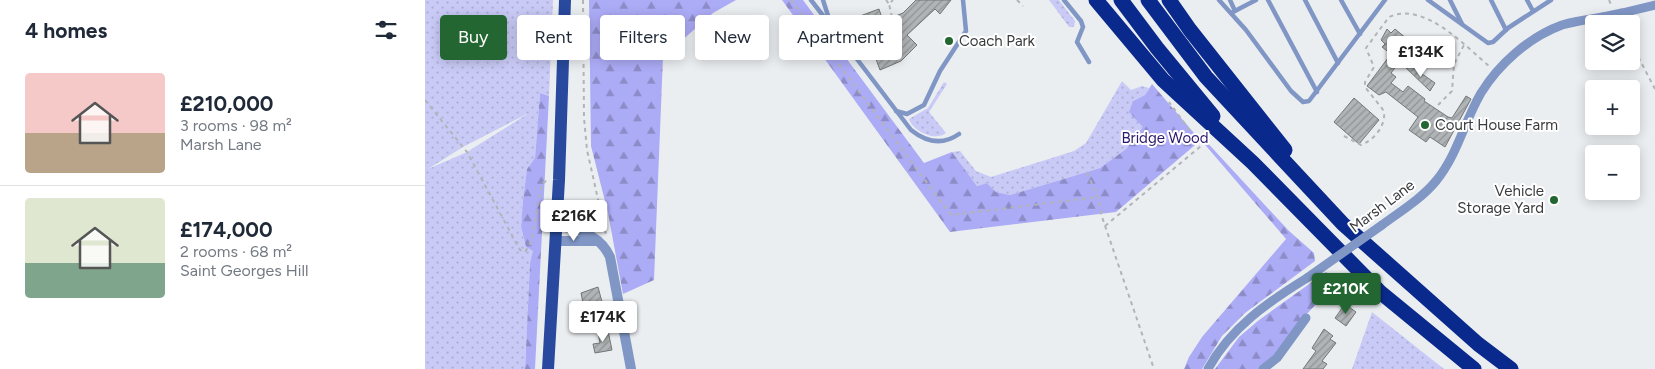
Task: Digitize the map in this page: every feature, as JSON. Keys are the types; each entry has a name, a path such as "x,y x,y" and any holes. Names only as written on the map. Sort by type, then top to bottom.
{"highway":[{"path":"1096,0 1163,80 1253,163 1380,292 1474,369"},
{"path":"1121,0 1157,48 1253,163"},
{"path":"1148,0 1206,77 1343,224 1478,344 1511,369"},
{"path":"1169,0 1207,52 1343,224"}],"main road":[{"path":"548,369 557,226 565,0"}],"street":[{"name":"Marsh Lane","path":"1208,369 1237,330 1278,296 1383,225 1417,200 1435,182 1450,160 1481,94 1518,51 1538,36 1563,24 1655,5"},
{"path":"557,226 581,231 602,243 610,256 631,369"},
{"path":"556,241 602,243"},
{"path":"1263,369 1277,358 1305,318"}],"lane":[{"path":"811,0 823,15"},
{"path":"823,0 828,15"},
{"path":"896,111 907,114 925,105 940,71 966,31 963,0"},
{"path":"1064,0 1081,21 1083,27 1077,38 1079,48 1089,62"},
{"path":"1219,0 1233,12 1291,91 1303,102 1309,102 1317,92 1382,2"},
{"path":"1230,0 1233,12"},
{"path":"1233,12 1256,0"},
{"path":"1268,0 1317,92"},
{"path":"1305,0 1338,63"},
{"path":"1341,0 1360,34"},
{"path":"1429,0 1488,43 1493,42 1506,30 1551,0"},
{"path":"1451,0 1463,25"},
{"path":"1491,0 1506,30"},
{"path":"1527,0 1533,11"},
{"path":"857,60 911,130 921,138 936,142 959,134"}],"path":[{"path":"583,0 586,142 605,226 602,243"},
{"path":"886,0 892,15"},
{"path":"889,4 893,0"},
{"path":"1017,0 1023,6"},
{"path":"1344,136 1361,145 1372,139 1382,125 1384,112 1365,87 1365,82 1374,67 1366,48 1389,17 1408,13 1421,15 1464,45 1490,66 1496,75"},
{"path":"1438,105 1452,91 1454,64 1464,45"},
{"path":"1640,60 1655,89"},
{"path":"1105,226 1201,146 1165,97"},
{"path":"425,100 467,152 520,250 525,252 531,242 542,183 545,180 559,180"},
{"path":"1087,172 1098,197 1105,226 1154,369"}],"shaded area":[{"path":"425,0 553,0 552,15 517,15 517,60 550,60 549,96 540,93 535,158 527,169 523,200 521,227 526,247 534,251 530,263 525,369 425,369","holes":["529,113 467,152 428,169 463,147"]},
{"path":"1049,0 1059,0 1075,21 1074,27 1069,27"},
{"path":"1122,81 1131,90 1142,86 1149,88 1145,95 1133,101 1143,127 1126,149 1100,168 1010,195 996,192 987,183 977,186 952,152 960,151 976,171 991,177 1074,151 1086,143"},
{"path":"944,82 947,84 929,112 946,133 931,136 915,128 909,119 928,108"},
{"path":"1372,312 1444,369 1352,369"}],"green space":[{"path":"589,0 736,0 711,15 695,15 695,29 685,38 685,15 600,15 600,60 663,60 654,280 623,294 608,213 591,146"},
{"name":"Bridge Wood","path":"782,0 803,0 814,15 793,15"},
{"name":"Bridge Wood","path":"825,60 848,60 924,163 952,152 977,186 987,183 996,192 1010,195 1100,168 1126,149 1143,127 1129,112 1133,101 1145,95 1152,84 1200,140 1203,138 1288,230 1314,253 1315,261 1245,313 1222,336 1202,369 1184,369 1189,357 1202,337 1286,239 1201,140 1116,212 950,232"},
{"path":"540,93 549,96 535,369 525,369 530,263 533,251 526,247 521,227 527,169 535,158"},
{"path":"1326,272 1338,281 1304,317 1275,357 1261,369 1215,369 1239,337 1259,320"}],"building":[{"path":"916,0 951,0 940,14 935,9 907,35 917,45 902,60 902,15 898,15 903,13"},
{"path":"879,9 881,15 863,15"},
{"path":"1387,29 1391,33 1395,29 1418,48 1404,66 1400,61 1391,73 1396,77 1391,83 1403,92 1408,86 1425,99 1424,101 1452,118 1466,96 1471,99 1445,147 1430,137 1426,142 1409,130 1418,117 1386,92 1379,95 1367,86 1391,54 1382,47 1385,44 1381,40"},
{"path":"876,60 902,60 901,61 880,70"},
{"path":"1408,64 1435,83 1430,91 1405,67"},
{"path":"1354,98 1379,120 1359,144 1334,122"},
{"path":"598,287 602,302 583,303 581,293"},
{"path":"1345,304 1356,312 1346,326 1335,318"},
{"path":"1324,329 1333,336 1330,339 1336,343 1322,361 1327,364 1323,369 1303,369 1316,351 1312,348"},
{"path":"608,331 612,350 595,353 593,344 600,343 598,333"}],"place":[{"name":"Coach Park","path":"949,41"},
{"name":"Court House Farm","path":"1425,125"},
{"name":"Vehicle Storage Yard","path":"1554,200"}]}
